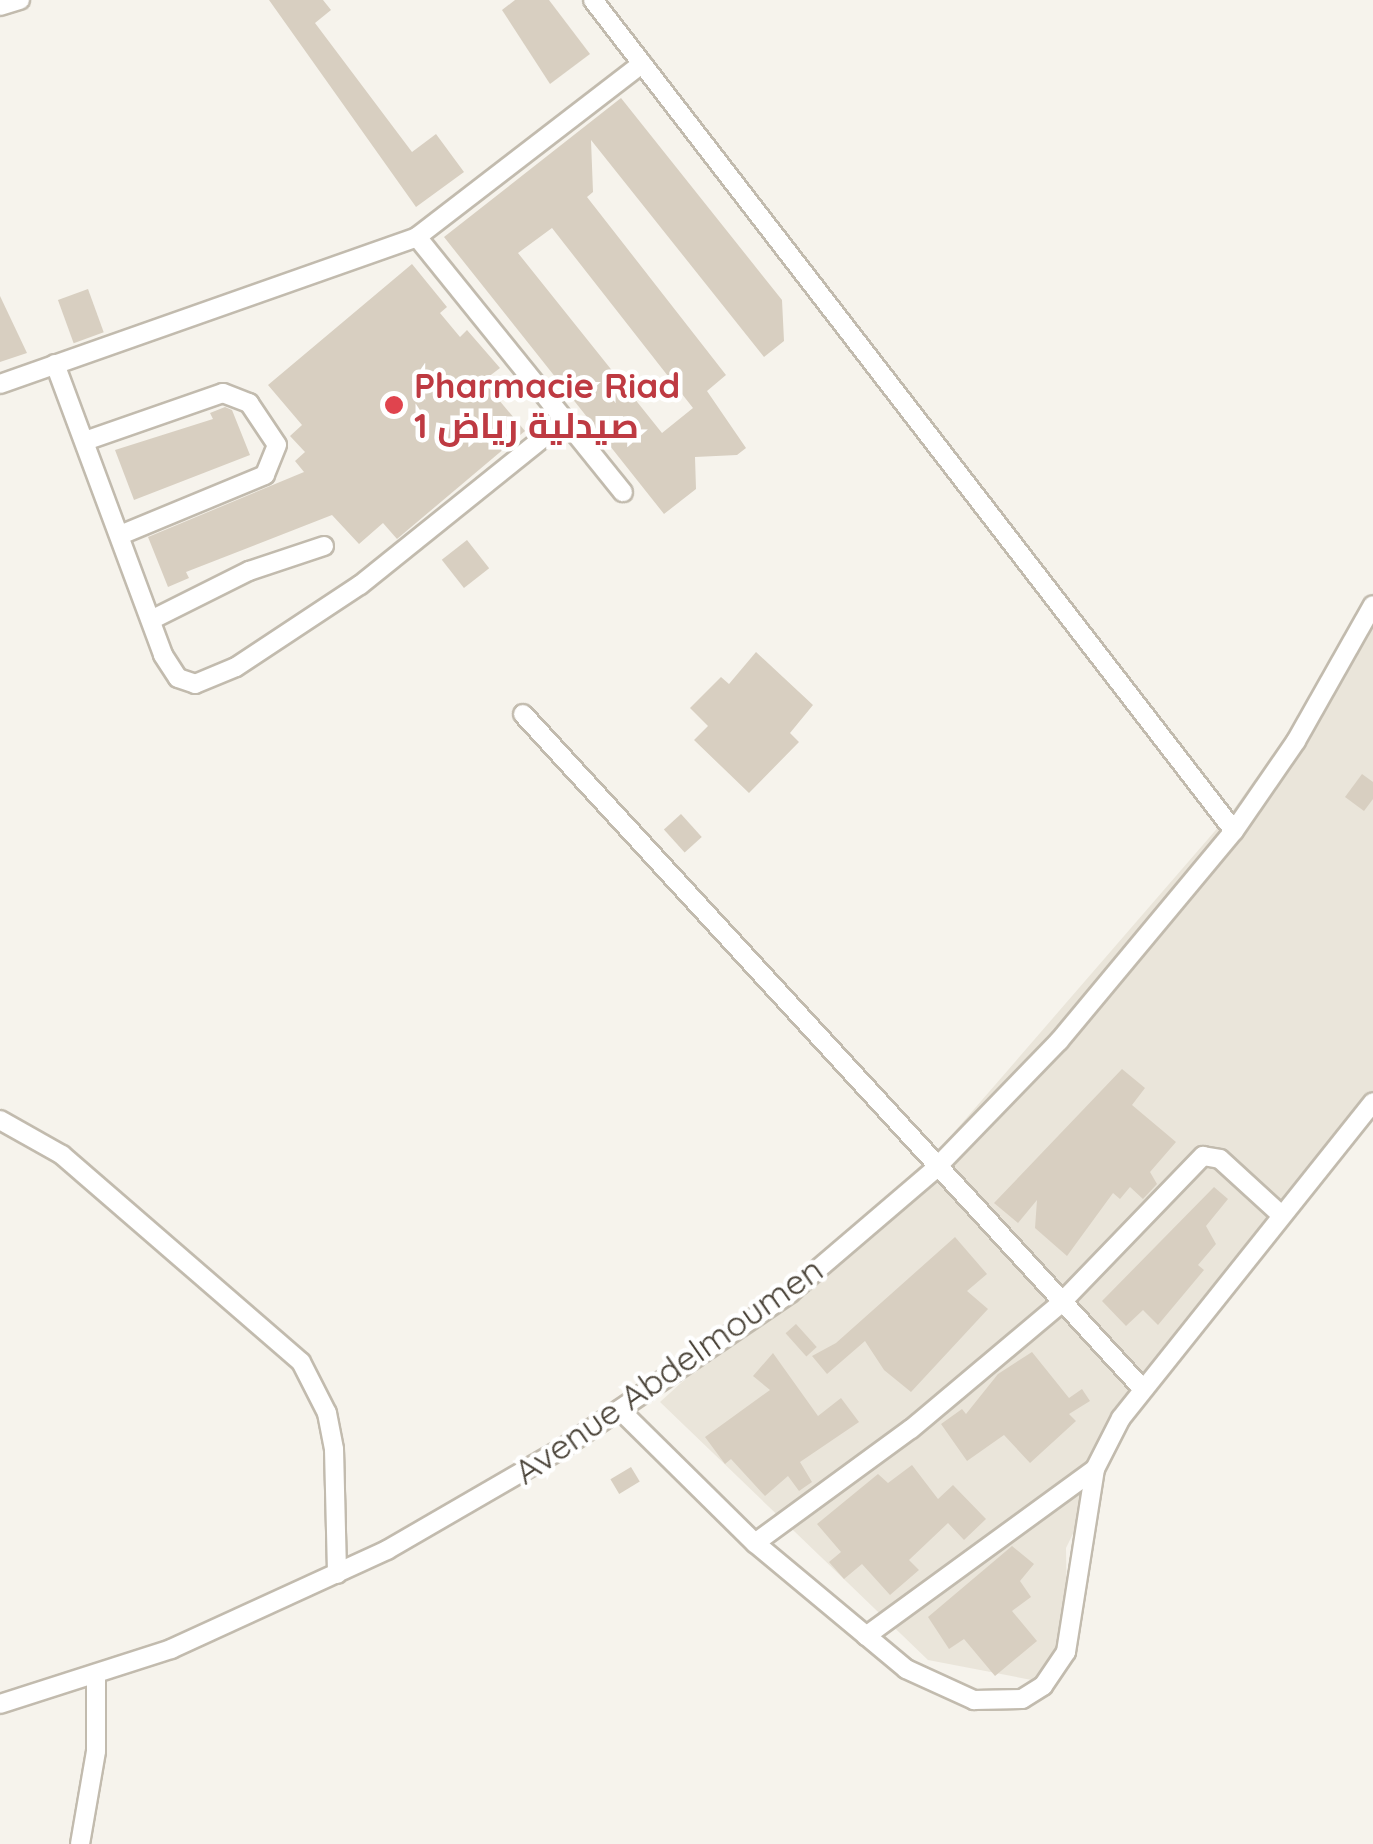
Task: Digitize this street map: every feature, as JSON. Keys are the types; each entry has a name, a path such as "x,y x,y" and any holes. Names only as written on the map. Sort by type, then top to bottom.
{"street":[{"path":"0,6 20,0"},
{"path":"593,0 1234,831"},
{"path":"0,384 417,237 642,64"},
{"path":"417,237 623,492"},
{"path":"55,364 151,620 182,680 204,682 236,667 360,584 564,422"},
{"path":"85,442 223,393 249,403 276,445 265,475 120,534"},
{"path":"151,620 249,571 324,546"},
{"name":"Avenue Abdelmoumen","path":"0,1704 96,1678 338,1574 479,1498 620,1410 790,1292 934,1170 1059,1041 1234,831 1296,741 1373,605"},
{"path":"523,714 934,1170 1140,1388"},
{"path":"620,1410 756,1543 906,1669 954,1694 1012,1700 1043,1686 1070,1638 1078,1552 1095,1469 1140,1388 1373,1102"},
{"path":"0,1120 62,1155 302,1362 327,1413 334,1448 338,1574"},
{"path":"756,1543 911,1430 1060,1304 1207,1154 1280,1214"},
{"path":"866,1636 1095,1469"},
{"path":"80,1844 95,1762 96,1678"}],"shaded area":[{"path":"1373,613 1373,1101 1146,1385 1066,1548 1067,1619 1042,1682 928,1660 660,1402 943,1145 1234,809"}],"building":[{"path":"269,0 323,0 331,10 315,23 412,152 436,134 464,172 416,207"},
{"path":"515,0 549,0 590,54 550,84 502,10"},
{"path":"621,98 782,300 784,341 764,357 591,140 593,192 587,197 726,375 707,391 746,448 737,455 695,457 696,489 664,514 444,237","holes":["552,228 693,408 662,433 518,253"]},
{"name":"Pharmacie Riad 1 صيدلية رياض","path":"412,264 447,307 440,313 460,337 467,330 500,368 483,381 525,431 397,539 383,523 359,544 332,515 186,572 189,578 168,587 148,537 304,472 295,461 305,452 290,436 302,425 268,385"},
{"path":"88,289 104,332 74,343 58,300"},
{"path":"0,296 27,353 0,362"},
{"path":"225,407 232,410 250,455 134,500 115,450 213,419 210,413"},
{"path":"467,540 489,568 464,588 442,560"},
{"path":"756,652 813,705 790,733 799,742 749,793 694,740 708,726 690,708 721,677 729,684"},
{"path":"1362,774 1373,782 1373,799 1364,811 1345,797"},
{"path":"681,814 702,837 685,852 664,829"},
{"path":"1122,1069 1145,1088 1132,1105 1176,1142 1150,1172 1157,1184 1143,1199 1130,1187 1120,1199 1113,1193 1067,1256 1035,1228 1037,1200 1018,1223 994,1203"},
{"path":"1214,1187 1228,1199 1206,1226 1216,1244 1198,1265 1204,1270 1158,1325 1143,1310 1126,1326 1102,1301"},
{"path":"955,1237 987,1274 967,1291 988,1309 911,1392 884,1370 865,1341 827,1374 812,1356 836,1343"},
{"path":"796,1324 817,1347 806,1356 786,1333"},
{"path":"1032,1352 1069,1398 1082,1389 1090,1401 1069,1414 1076,1421 1030,1463 1004,1435 967,1461 941,1424 962,1409 966,1414 998,1374"},
{"path":"773,1353 818,1416 841,1398 859,1422 800,1462 812,1482 799,1491 788,1476 765,1496 731,1459 725,1464 705,1437 770,1390 753,1376"},
{"path":"912,1465 938,1499 953,1485 986,1519 964,1540 948,1523 909,1560 919,1570 890,1595 862,1564 844,1579 829,1562 841,1552 817,1524 878,1474 888,1483"},
{"path":"631,1467 640,1482 619,1494 610,1479"},
{"path":"1012,1546 1034,1564 1020,1581 1031,1597 1012,1611 1037,1641 995,1676 964,1639 949,1649 928,1617"}],"place":[{"name":"Pharmacie Riad 1 صيدلية رياض","path":"394,405"}]}
